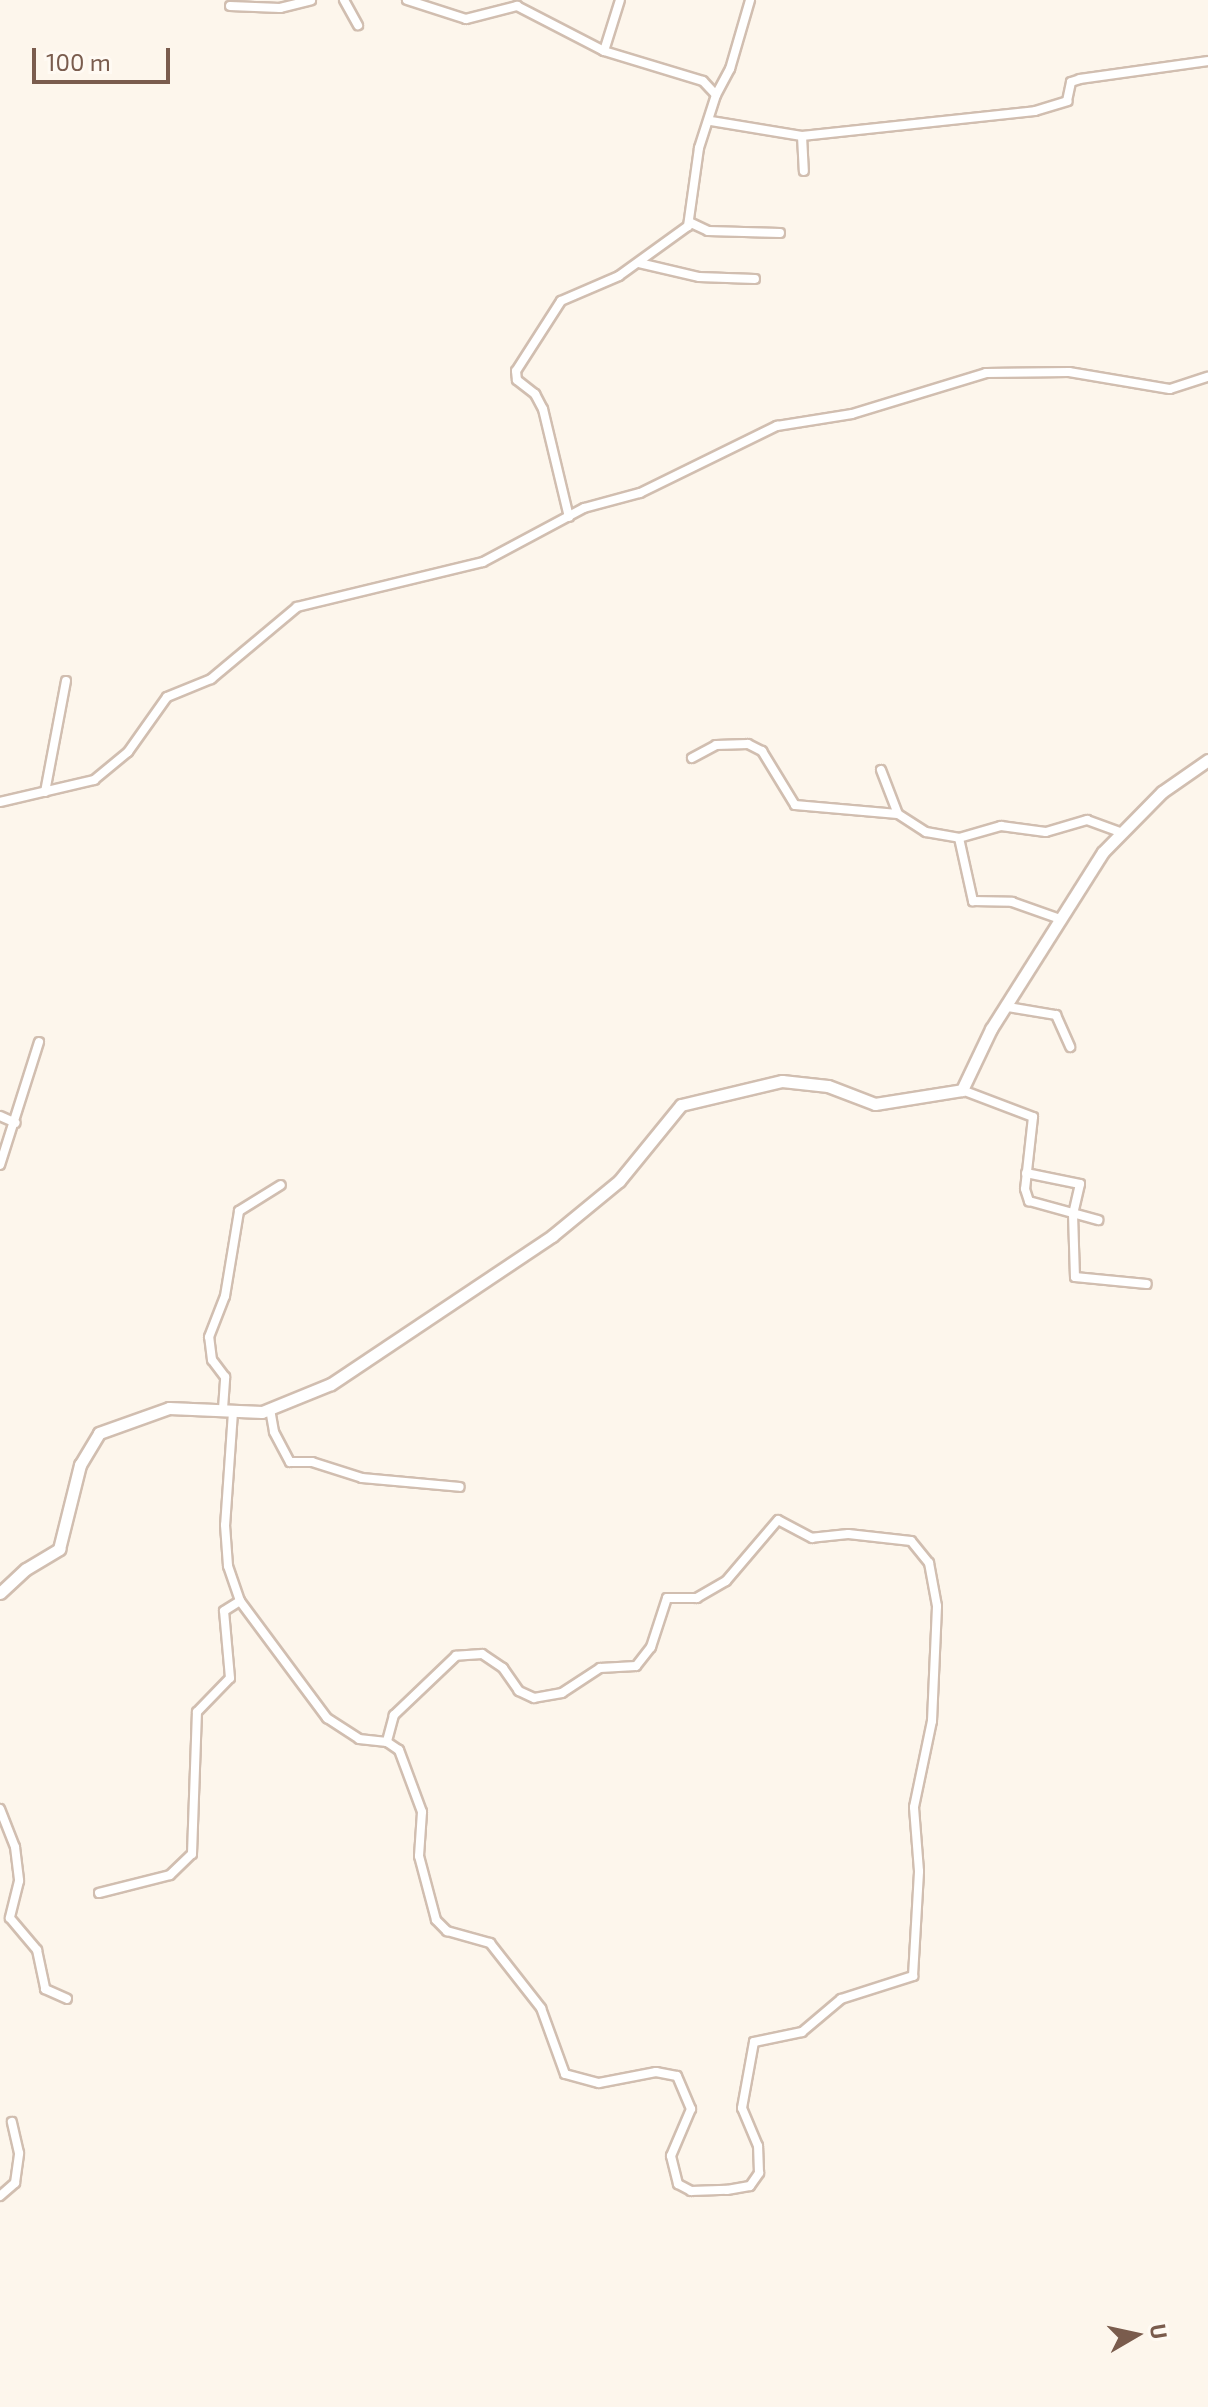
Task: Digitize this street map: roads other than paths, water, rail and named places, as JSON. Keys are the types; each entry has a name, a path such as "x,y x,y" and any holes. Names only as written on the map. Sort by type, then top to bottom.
{"street":[{"path":"230,6 280,8 311,0"},
{"path":"344,0 358,25"},
{"path":"407,0 466,19 517,6 604,51 703,81 716,95"},
{"path":"604,51 620,0"},
{"path":"569,517 543,409 535,394 517,380 516,371 556,304 639,263 689,222 699,148 711,121 716,95 730,69 750,0"},
{"path":"711,121 802,136 1035,111 1067,101 1071,82 1080,79 1208,61"},
{"path":"802,136 804,171"},
{"path":"689,222 708,231 780,233"},
{"path":"639,263 699,277 755,279"},
{"path":"0,802 84,784 112,768 167,697 211,679 297,607 479,563 569,517 640,493 777,426 852,414 968,376 1069,372 1170,389 1208,377"},
{"path":"45,792 66,681"},
{"path":"692,758 716,745 748,744 762,751 795,805 898,814 926,832 959,838 1001,826 1054,831 1087,820 1120,832"},
{"path":"962,1090 1060,919 1120,832 1162,792 1208,760"},
{"path":"881,770 898,814"},
{"path":"959,838 973,901 1012,902 1060,919"},
{"path":"1008,1007 1056,1015 1070,1047"},
{"path":"0,1165 16,1123 39,1042"},
{"path":"3,1585 59,1549 80,1465 99,1433 169,1408 270,1409 343,1377 536,1249 619,1181 681,1105 771,1081 828,1086 875,1104 962,1090 1033,1117 1026,1173 1029,1201 1098,1220"},
{"path":"0,1116 16,1123"},
{"path":"1026,1173 1077,1182 1080,1192 1073,1214 1075,1277 1147,1284"},
{"path":"281,1185 239,1211 225,1296 209,1337 212,1360 225,1377 228,1410 225,1525 228,1566 240,1601 327,1718 359,1739 387,1742 399,1750 419,1798 419,1856 436,1920 447,1931 490,1943 541,2008 560,2065 572,2079 599,2083 656,2072 677,2076 691,2109 671,2156 674,2173 685,2189 743,2188 759,2173 758,2146 742,2108 754,2042 802,2032 841,1999 913,1976 919,1871 914,1807 935,1700 937,1606 929,1563 911,1541 848,1534 812,1538 778,1520 726,1581 697,1598 667,1598 651,1647 636,1666 600,1668 562,1693 534,1698 519,1691 503,1668 482,1654 456,1656 394,1715 387,1742"},
{"path":"270,1409 274,1432 290,1462 312,1462 362,1478 460,1487"},
{"path":"99,1893 170,1875 192,1854 197,1712 230,1678 224,1611 240,1601"},
{"path":"0,1809 15,1847 19,1881 10,1918 37,1950 47,1992 67,1999"},
{"path":"0,2196 15,2183 19,2153 12,2122"}]}
